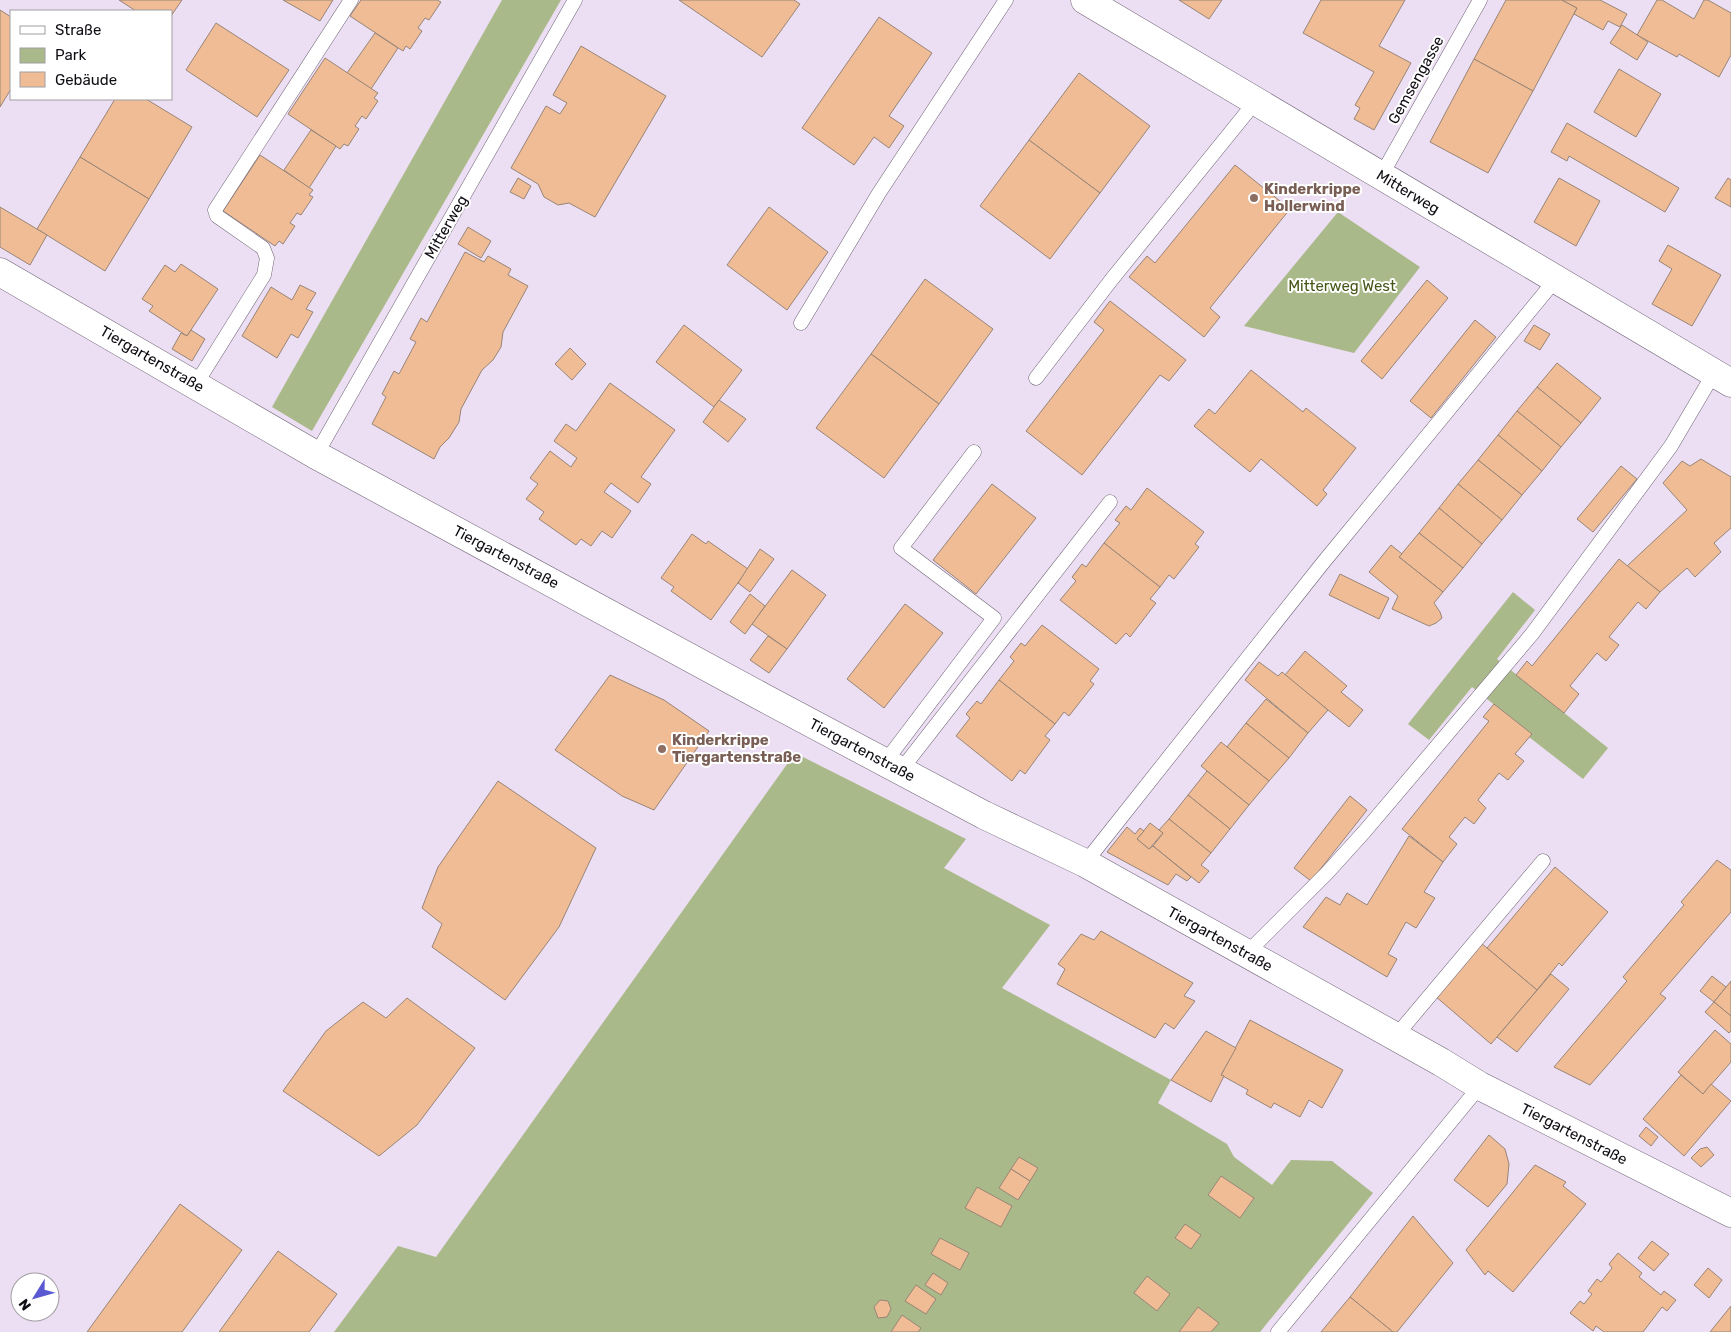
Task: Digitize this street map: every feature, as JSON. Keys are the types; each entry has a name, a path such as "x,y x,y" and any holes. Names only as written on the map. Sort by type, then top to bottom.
{"street":[{"name":"Mitterweg","path":"1085,0 1723,378"},
{"name":"Tiergartenstraße","path":"0,272 316,454 757,694 984,815 1085,864 1441,1062 1480,1086 1731,1213"}],"lane":[{"path":"196,384 264,275 267,264 263,248 217,216 215,210 351,0"},
{"name":"Mitterweg","path":"316,454 575,0"},
{"path":"801,323 879,194 1006,0"},
{"name":"Gemsengasse","path":"1381,176 1480,0"},
{"path":"1036,378 1112,279 1256,101"},
{"path":"1085,864 1322,564 1556,279"},
{"path":"1246,954 1328,873 1532,634 1723,378"},
{"path":"893,766 994,618 901,548 974,452"},
{"path":"893,766 1110,502"},
{"path":"1395,1037 1543,861"},
{"path":"1278,1332 1480,1086"}],"green space":[{"path":"502,0 561,0 312,431 272,407"},
{"name":"Mitterweg West","path":"1338,212 1420,267 1354,353 1244,326"},
{"path":"1513,592 1535,610 1497,659 1608,748 1583,779 1529,737 1531,734 1472,687 1429,740 1408,724"},
{"path":"795,753 966,839 944,868 1050,925 1002,988 1171,1080 1158,1103 1227,1144 1234,1157 1272,1185 1291,1160 1332,1161 1373,1193 1260,1332 334,1332 398,1246 436,1257"}],"building":[{"path":"119,0 182,0 172,15 172,10 134,10"},
{"path":"283,0 333,0 320,21"},
{"path":"361,0 437,0 441,2 429,20 425,18 418,28 422,31 410,49 406,46 403,51 350,16"},
{"path":"679,0 794,0 800,4 762,57"},
{"path":"1179,0 1222,0 1209,19"},
{"path":"1321,0 1405,0 1379,46 1411,63 1374,130 1354,119 1360,108 1355,105 1374,72 1303,33"},
{"path":"1506,0 1562,0 1577,8 1533,91 1474,59"},
{"path":"1562,0 1600,0 1627,14 1620,27 1608,21 1603,30 1574,14 1577,8"},
{"path":"1657,0 1662,0 1694,19 1704,0 1708,0 1731,13 1731,55 1719,77 1679,54 1677,57 1637,35"},
{"path":"0,10 10,16 10,91 0,107"},
{"path":"879,17 932,53 889,116 904,126 889,148 874,137 854,165 802,128"},
{"path":"216,23 289,70 257,117 186,70"},
{"path":"1622,25 1648,42 1637,60 1610,43"},
{"path":"375,33 398,48 371,89 347,73"},
{"path":"581,46 666,96 595,217 569,203 558,205 544,197 538,184 511,168 546,106 560,114 567,103 553,95"},
{"path":"325,58 378,93 374,98 378,101 366,119 362,116 355,126 359,129 348,146 344,144 340,149 288,114"},
{"path":"1474,59 1533,91 1488,173 1430,142"},
{"path":"1619,69 1661,94 1636,137 1594,112"},
{"path":"1079,73 1150,126 1100,193 1029,140"},
{"path":"114,100 148,100 192,127 149,199 80,157"},
{"path":"1567,123 1679,188 1665,212 1569,156 1567,161 1551,152"},
{"path":"311,130 336,146 309,188 284,170"},
{"path":"1029,140 1100,193 1050,259 980,206"},
{"path":"260,155 313,190 309,195 313,197 301,215 297,213 290,223 295,226 283,244 279,241 275,246 223,211"},
{"path":"80,157 149,199 105,271 37,229"},
{"path":"1235,165 1290,209 1210,308 1220,317 1204,337 1129,277 1147,256 1155,263"},
{"path":"518,178 531,186 524,199 510,192"},
{"path":"1559,178 1600,201 1576,246 1534,222"},
{"path":"1728,178 1731,180 1731,207 1715,198"},
{"path":"0,207 47,235 30,265 0,247"},
{"path":"769,207 828,252 787,310 727,265"},
{"path":"468,227 491,241 481,258 458,244"},
{"path":"1668,245 1721,275 1692,326 1652,304 1672,269 1659,261"},
{"path":"465,252 484,262 488,256 511,269 508,275 528,286 503,332 501,347 493,360 482,370 461,409 459,422 449,438 440,447 434,459 372,424 386,397 382,394 394,371 399,374 416,342 410,339 421,318 427,322"},
{"path":"181,264 218,289 187,336 149,311 153,306 142,299 165,265 175,272"},
{"path":"925,279 993,329 939,404 871,354"},
{"path":"1427,280 1448,298 1382,379 1361,361"},
{"path":"300,285 316,293 306,309 313,312 298,338 291,334 277,358 242,336 271,287 292,300"},
{"path":"1110,301 1186,360 1169,381 1160,375 1082,475 1026,431 1104,330 1094,322"},
{"path":"1475,320 1496,337 1431,418 1410,401"},
{"path":"684,325 742,370 714,407 656,362"},
{"path":"1534,325 1550,334 1540,350 1524,341"},
{"path":"191,330 205,339 192,361 172,349 181,333 187,336"},
{"path":"570,348 586,364 572,380 555,364"},
{"path":"871,354 939,404 884,478 816,428"},
{"path":"1557,363 1601,398 1581,423 1537,387"},
{"path":"1251,370 1303,412 1306,408 1356,448 1323,490 1327,494 1317,506 1261,459 1250,472 1194,426 1209,409 1215,414"},
{"path":"610,383 675,430 641,477 651,484 638,503 611,483 604,492 631,511 612,538 602,531 591,546 581,539 576,545 539,519 544,512 526,499 538,484 530,478 550,451 571,467 577,458 554,441 566,424 576,431"},
{"path":"1537,387 1581,423 1561,447 1517,411"},
{"path":"719,400 746,419 728,442 703,422"},
{"path":"1517,411 1561,447 1542,471 1498,435"},
{"path":"1498,435 1542,471 1522,495 1478,460"},
{"path":"1701,459 1731,477 1731,528 1714,543 1721,552 1695,577 1687,568 1660,592 1627,566 1687,510 1663,483 1682,461 1690,466"},
{"path":"1478,460 1522,495 1502,520 1458,484"},
{"path":"1621,466 1637,479 1593,532 1577,519"},
{"path":"992,484 1036,518 976,594 933,560"},
{"path":"1458,484 1502,520 1482,544 1439,508"},
{"path":"1147,488 1204,532 1195,544 1199,547 1174,579 1169,575 1160,587 1104,543 1120,523 1115,520 1126,506 1131,510"},
{"path":"1439,508 1482,544 1463,568 1419,533"},
{"path":"1419,533 1463,568 1443,592 1399,557"},
{"path":"692,534 706,544 708,541 748,569 711,620 671,591 674,587 661,578"},
{"path":"1104,543 1160,587 1150,599 1156,603 1130,637 1126,633 1116,644 1060,600 1076,581 1072,577 1082,564 1086,567"},
{"path":"1391,545 1402,554 1399,557 1443,592 1434,603 1442,618 1436,623 1429,626 1392,609 1398,596 1369,572"},
{"path":"760,549 774,559 750,592 738,583"},
{"path":"1619,559 1660,592 1646,609 1638,602 1609,637 1619,645 1606,661 1597,653 1570,686 1579,694 1564,713 1516,675 1527,661 1532,666"},
{"path":"792,570 826,595 787,649 752,624"},
{"path":"1340,574 1389,598 1379,619 1329,595"},
{"path":"750,594 765,606 745,634 730,622"},
{"path":"905,604 943,633 884,708 847,679"},
{"path":"1042,625 1099,669 1090,681 1094,684 1069,716 1064,712 1055,724 999,680 1014,661 1010,657 1021,643 1025,646"},
{"path":"768,636 787,649 769,673 750,660"},
{"path":"1305,651 1347,686 1341,692 1363,710 1349,727 1285,675"},
{"path":"1259,662 1278,676 1282,672 1328,710 1308,733 1245,680"},
{"path":"610,675 664,700 709,731 654,810 622,796 555,750"},
{"path":"999,680 1055,724 1045,736 1050,740 1025,774 1020,770 1012,781 956,736 970,718 966,714 977,701 981,704"},
{"path":"1266,699 1308,733 1289,758 1246,723"},
{"path":"1494,704 1532,734 1515,754 1524,761 1508,780 1499,773 1478,800 1486,808 1474,824 1465,817 1449,837 1457,844 1443,862 1402,829 1489,721 1483,717"},
{"path":"1246,723 1289,758 1269,781 1227,747"},
{"path":"1221,742 1269,781 1249,805 1201,766"},
{"path":"1207,771 1249,805 1230,829 1188,795"},
{"path":"498,781 596,848 559,927 505,1000 432,947 442,924 422,908 438,867"},
{"path":"1188,795 1230,829 1211,853 1169,819"},
{"path":"1350,796 1367,810 1311,881 1294,868"},
{"path":"1169,819 1211,853 1201,865 1209,871 1199,883 1153,846 1163,833 1159,830"},
{"path":"1150,823 1163,833 1149,849 1137,839"},
{"path":"1127,827 1135,834 1140,828 1144,831 1137,839 1149,849 1153,846 1191,877 1187,881 1176,874 1168,885 1107,852"},
{"path":"1409,836 1443,862 1424,892 1435,898 1416,928 1406,922 1388,954 1397,959 1387,977 1303,927 1326,897 1340,905 1347,893 1367,905"},
{"path":"1717,860 1731,870 1731,912 1660,994 1666,998 1590,1085 1554,1067 1627,981 1623,977 1684,905 1681,902"},
{"path":"1555,867 1608,912 1562,966 1559,963 1537,990 1487,948"},
{"path":"1101,931 1193,983 1184,996 1195,1001 1174,1029 1165,1023 1155,1038 1057,984 1065,969 1058,964 1081,934 1094,940"},
{"path":"1481,943 1537,990 1491,1044 1435,996"},
{"path":"1551,974 1569,989 1517,1052 1497,1037"},
{"path":"1712,976 1726,987 1714,1002 1700,991"},
{"path":"1731,981 1731,1016 1714,1002"},
{"path":"407,998 475,1048 417,1125 379,1156 283,1091 326,1031 363,1002 386,1018"},
{"path":"1714,1002 1731,1016 1731,1031 1729,1033 1705,1012"},
{"path":"1250,1020 1343,1070 1322,1108 1309,1100 1300,1117 1274,1103 1271,1108 1246,1094 1248,1090 1221,1075"},
{"path":"1715,1030 1731,1044 1731,1062 1703,1094 1678,1072"},
{"path":"1206,1031 1236,1048 1221,1075 1224,1076 1211,1102 1171,1080"},
{"path":"1681,1075 1703,1094 1711,1084 1731,1101 1684,1156 1643,1119"},
{"path":"1646,1127 1658,1137 1651,1146 1639,1136"},
{"path":"1489,1135 1505,1149 1509,1164 1507,1184 1488,1207 1454,1180"},
{"path":"1707,1147 1714,1155 1701,1167 1691,1158 1700,1149"},
{"path":"1019,1157 1038,1168 1030,1181 1011,1169"},
{"path":"1535,1165 1566,1182 1563,1186 1586,1204 1513,1292 1488,1271 1485,1275 1466,1250"},
{"path":"1011,1169 1030,1181 1018,1200 999,1188"},
{"path":"1221,1176 1254,1198 1240,1218 1208,1195"},
{"path":"977,1187 1012,1206 1001,1227 965,1208"},
{"path":"180,1204 242,1250 182,1332 87,1332"},
{"path":"1413,1216 1453,1263 1397,1332 1393,1332 1350,1297"},
{"path":"1185,1224 1201,1235 1191,1249 1175,1238"},
{"path":"940,1238 969,1253 960,1270 931,1254"},
{"path":"1652,1241 1669,1254 1654,1271 1638,1258"},
{"path":"278,1251 337,1294 309,1332 219,1332"},
{"path":"1618,1253 1642,1273 1639,1277 1661,1295 1664,1291 1676,1300 1667,1311 1662,1307 1643,1332 1604,1332 1596,1326 1593,1331 1570,1313 1580,1301 1584,1304 1592,1294 1588,1291 1597,1279 1601,1282 1612,1268 1609,1264"},
{"path":"1708,1268 1722,1280 1709,1298 1694,1285"},
{"path":"933,1273 948,1283 941,1295 925,1285"},
{"path":"1147,1276 1170,1294 1157,1311 1134,1293"},
{"path":"916,1285 936,1299 926,1314 905,1301"},
{"path":"1350,1297 1393,1332 1321,1332"},
{"path":"880,1300 888,1301 891,1309 887,1317 878,1318 874,1307"},
{"path":"1731,1306 1731,1332 1710,1332"},
{"path":"1198,1307 1219,1323 1211,1332 1179,1332"},
{"path":"902,1315 921,1328 918,1332 891,1332"}],"place":[{"name":"Kinderkrippe Hollerwind","path":"1254,198"},
{"name":"Kinderkrippe Tiergartenstraße","path":"662,749"}]}
